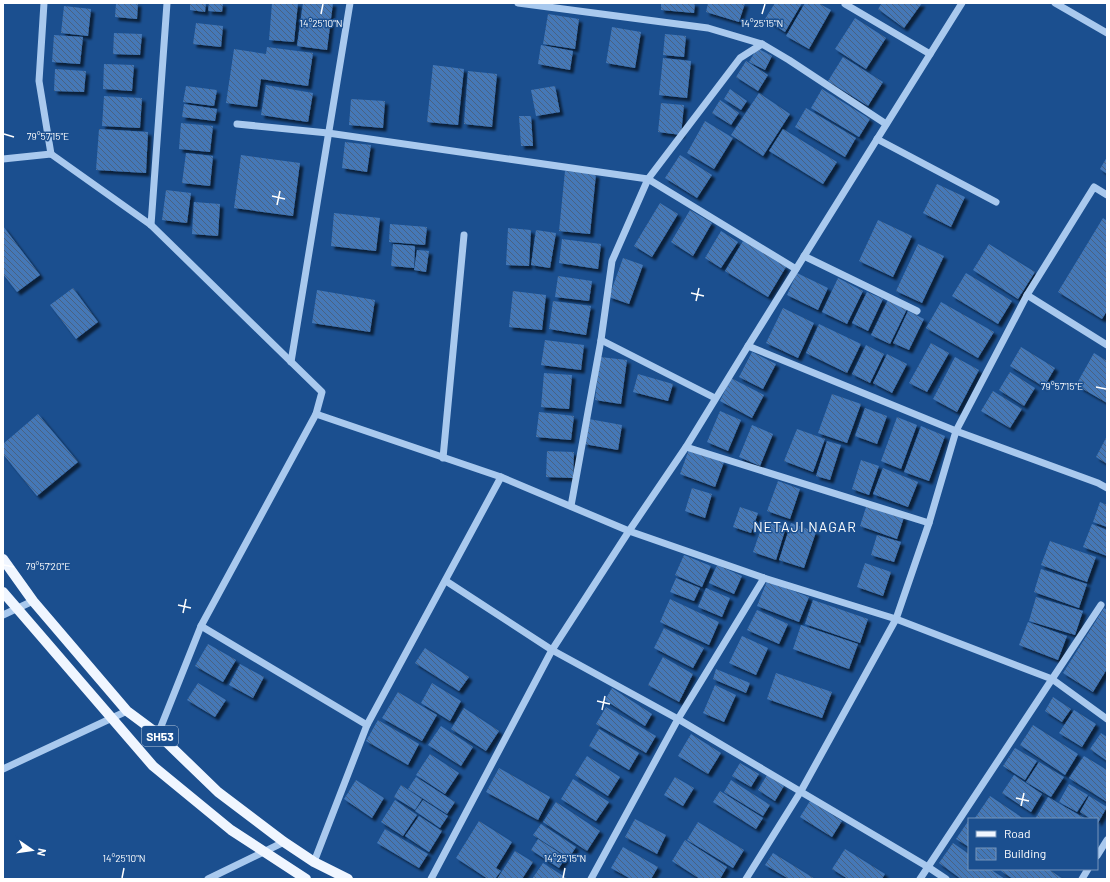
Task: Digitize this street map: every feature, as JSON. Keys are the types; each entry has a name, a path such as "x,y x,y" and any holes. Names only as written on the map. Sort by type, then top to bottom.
{"main road":[{"name":"SH53","path":"3,559 33,601 127,711 158,734 218,792 284,842 314,862 348,879"},
{"name":"SH53","path":"3,592 153,766 231,830 306,879"}],"street":[{"path":"44,3 39,81 51,154"},
{"path":"151,226 168,3"},
{"path":"291,362 350,3"},
{"path":"518,3 552,5 708,28 762,44 886,124"},
{"path":"432,879 552,650 629,531 686,447 962,3"},
{"path":"1055,3 1107,34"},
{"path":"845,4 930,54"},
{"path":"571,506 601,340 612,261 648,179 740,58 762,44"},
{"path":"237,124 328,133 648,179 796,269"},
{"path":"877,139 996,202"},
{"path":"3,159 51,154 151,226 322,392 316,414 201,626 158,734"},
{"path":"746,879 801,791 896,619 929,523 956,431 1027,295 1094,187 1107,195"},
{"path":"443,458 464,235"},
{"path":"804,256 917,311"},
{"path":"1027,295 1107,345"},
{"path":"601,340 716,398"},
{"path":"748,346 956,431 1098,483 1107,488"},
{"path":"316,414 501,477 629,531 764,578 896,619 1052,679 1107,719"},
{"path":"686,447 929,523"},
{"path":"314,862 367,725 501,477"},
{"path":"591,879 678,719 764,578"},
{"path":"446,580 552,650 678,719 801,791 946,879"},
{"path":"3,615 33,601"},
{"path":"920,879 1101,605"},
{"path":"201,626 367,725"},
{"path":"3,769 127,711"},
{"path":"1098,854 1107,840"},
{"path":"208,879 284,842"},
{"path":"1082,879 1087,870"}],"building":[{"path":"116,3 138,3 137,19 115,17"},
{"path":"190,3 206,3 205,12 190,10"},
{"path":"209,3 223,3 222,12 208,11"},
{"path":"272,3 298,3 294,42 269,40"},
{"path":"303,3 333,3 327,50 297,46"},
{"path":"661,3 695,3 694,13 661,10"},
{"path":"708,3 745,3 739,22 706,12"},
{"path":"775,3 802,3 785,32 765,19"},
{"path":"805,3 818,3 831,10 809,49 786,36"},
{"path":"882,3 922,3 904,28 878,9"},
{"path":"64,6 91,9 88,36 61,33"},
{"path":"548,14 579,19 575,49 543,44"},
{"path":"855,18 886,38 866,69 835,49"},
{"path":"196,23 223,26 221,47 193,44"},
{"path":"612,27 641,32 635,68 606,63"},
{"path":"114,33 142,34 140,55 113,54"},
{"path":"665,34 686,36 684,57 663,55"},
{"path":"54,35 83,37 80,64 52,62"},
{"path":"541,45 573,51 570,70 538,64"},
{"path":"267,47 313,53 308,86 261,79 257,107 226,103 234,49 266,54"},
{"path":"757,48 772,56 765,70 749,62"},
{"path":"843,57 883,82 868,106 828,81"},
{"path":"663,58 691,61 687,98 659,95"},
{"path":"746,61 768,75 758,91 736,77"},
{"path":"104,64 134,65 132,91 103,89"},
{"path":"433,65 464,69 458,125 427,122"},
{"path":"55,69 86,71 84,92 54,91"},
{"path":"468,71 497,74 492,127 464,124"},
{"path":"266,85 313,93 308,122 261,115"},
{"path":"186,86 217,90 214,106 183,102"},
{"path":"555,86 560,112 536,116 531,90"},
{"path":"730,89 747,101 741,110 724,99"},
{"path":"822,89 870,119 859,137 811,108"},
{"path":"759,93 790,114 763,156 731,135"},
{"path":"104,96 142,98 140,128 102,126"},
{"path":"351,99 385,101 383,128 349,125"},
{"path":"720,100 739,113 731,125 712,113"},
{"path":"661,103 684,105 681,135 658,132"},
{"path":"184,104 217,109 215,121 182,117"},
{"path":"806,108 856,138 845,157 795,127"},
{"path":"519,116 531,116 533,146 521,146"},
{"path":"705,121 733,138 714,169 687,153"},
{"path":"181,123 213,126 210,152 179,149"},
{"path":"99,129 148,132 146,173 96,170"},
{"path":"783,129 837,162 823,184 769,151"},
{"path":"345,142 371,145 367,172 342,168"},
{"path":"186,153 213,156 210,186 182,183"},
{"path":"241,155 300,163 293,216 234,208"},
{"path":"680,155 712,175 697,198 665,178"},
{"path":"1107,157 1107,174 1100,169"},
{"path":"565,171 596,174 590,234 559,231"},
{"path":"937,184 965,197 951,227 923,213"},
{"path":"166,190 191,193 187,223 162,220"},
{"path":"194,202 220,204 218,236 192,234"},
{"path":"660,203 678,214 652,257 634,246"},
{"path":"690,210 712,223 693,256 671,242"},
{"path":"334,213 380,218 376,251 331,246"},
{"path":"1103,218 1107,221 1107,311 1102,319 1058,292"},
{"path":"878,220 912,236 893,277 859,261"},
{"path":"390,224 427,227 425,245 389,242"},
{"path":"3,226 40,275 17,292 3,274"},
{"path":"508,228 531,230 529,266 506,265"},
{"path":"536,230 556,233 550,268 531,265"},
{"path":"721,231 738,242 721,268 705,258"},
{"path":"562,239 601,244 598,269 559,263"},
{"path":"743,241 786,267 768,297 725,271"},
{"path":"393,244 415,246 414,268 391,266"},
{"path":"918,244 944,256 922,303 896,291"},
{"path":"989,244 1035,272 1018,299 973,270"},
{"path":"417,250 429,251 426,272 414,270"},
{"path":"623,258 643,265 629,304 609,297"},
{"path":"797,273 828,288 818,310 787,295"},
{"path":"966,273 1012,301 998,324 952,296"},
{"path":"558,276 592,281 589,301 555,297"},
{"path":"838,278 863,291 847,324 822,312"},
{"path":"73,288 98,322 76,339 50,305"},
{"path":"317,290 375,300 370,332 312,323"},
{"path":"513,291 546,295 542,330 509,327"},
{"path":"867,292 883,299 868,331 852,323"},
{"path":"888,300 907,309 890,344 871,335"},
{"path":"553,301 591,306 586,335 549,329"},
{"path":"941,302 994,332 978,358 926,328"},
{"path":"783,308 814,323 798,358 766,343"},
{"path":"908,311 924,319 909,350 893,343"},
{"path":"819,324 861,344 847,373 806,353"},
{"path":"545,340 584,345 581,370 541,365"},
{"path":"931,343 949,353 927,392 909,383"},
{"path":"866,345 884,354 870,383 852,374"},
{"path":"1021,347 1055,368 1044,387 1010,366"},
{"path":"752,352 776,364 763,389 739,377"},
{"path":"1094,353 1107,361 1107,403 1076,385"},
{"path":"887,354 907,364 892,393 873,383"},
{"path":"600,357 627,360 621,404 595,400"},
{"path":"955,357 979,370 957,412 933,399"},
{"path":"1010,372 1035,388 1024,406 999,390"},
{"path":"544,373 572,375 569,409 541,407"},
{"path":"638,374 673,384 668,401 633,392"},
{"path":"731,378 764,395 752,418 720,401"},
{"path":"993,391 1022,409 1010,428 981,411"},
{"path":"832,394 861,404 847,443 818,433"},
{"path":"865,408 887,416 877,444 855,436"},
{"path":"720,411 741,420 728,451 707,442"},
{"path":"539,412 574,416 571,440 536,437"},
{"path":"38,414 78,462 37,496 3,454 3,444"},
{"path":"897,417 917,425 901,469 881,461"},
{"path":"589,419 622,425 618,450 584,444"},
{"path":"752,425 773,434 760,466 739,457"},
{"path":"921,426 945,436 929,481 904,472"},
{"path":"797,429 825,439 813,472 784,461"},
{"path":"1107,436 1107,464 1096,457"},
{"path":"827,441 841,445 830,480 816,476"},
{"path":"689,449 724,462 715,487 680,474"},
{"path":"547,451 574,452 573,478 546,477"},
{"path":"861,460 879,466 869,495 852,489"},
{"path":"883,468 918,482 908,507 873,494"},
{"path":"778,481 800,489 790,519 767,511"},
{"path":"692,488 712,494 705,518 685,511"},
{"path":"1100,502 1107,505 1107,527 1093,522"},
{"path":"867,504 904,517 897,539 860,526"},
{"path":"740,507 758,513 751,533 733,527"},
{"path":"764,520 786,527 776,560 753,552"},
{"path":"791,523 816,532 804,568 779,560"},
{"path":"1092,524 1107,530 1107,556 1083,547"},
{"path":"877,535 901,542 894,562 871,555"},
{"path":"1050,541 1096,557 1087,582 1041,565"},
{"path":"684,555 711,566 702,587 675,575"},
{"path":"865,563 891,572 883,596 857,587"},
{"path":"717,565 742,576 734,594 709,583"},
{"path":"1041,569 1087,584 1079,608 1034,592"},
{"path":"676,578 700,588 694,601 670,592"},
{"path":"767,581 809,597 799,622 757,606"},
{"path":"706,588 730,598 722,617 698,607"},
{"path":"1036,597 1083,611 1075,635 1029,621"},
{"path":"670,599 719,622 709,645 660,622"},
{"path":"813,600 868,619 860,643 805,624"},
{"path":"1104,608 1107,610 1107,669 1093,692 1063,673"},
{"path":"757,610 788,624 779,644 747,630"},
{"path":"1028,622 1067,636 1058,660 1019,645"},
{"path":"801,625 858,644 849,669 793,649"},
{"path":"664,628 704,648 693,668 654,648"},
{"path":"742,636 768,648 756,675 729,663"},
{"path":"208,644 236,660 223,682 195,666"},
{"path":"425,648 469,677 459,691 415,663"},
{"path":"663,657 693,674 679,702 648,685"},
{"path":"240,664 264,677 253,698 229,685"},
{"path":"716,669 750,683 746,693 713,679"},
{"path":"776,673 832,692 822,718 767,699"},
{"path":"198,683 226,700 215,717 187,700"},
{"path":"432,683 461,701 450,721 421,703"},
{"path":"715,685 736,695 724,722 703,713"},
{"path":"612,688 652,714 645,726 605,700"},
{"path":"398,692 437,715 422,741 382,718"},
{"path":"1053,697 1071,709 1062,722 1045,711"},
{"path":"606,707 656,736 646,753 596,724"},
{"path":"464,708 499,731 486,751 451,729"},
{"path":"1074,710 1096,724 1082,747 1059,733"},
{"path":"378,720 419,744 408,765 366,741"},
{"path":"1033,725 1078,754 1065,775 1020,745"},
{"path":"441,726 473,747 461,766 428,745"},
{"path":"599,729 639,753 629,770 589,746"},
{"path":"1101,733 1107,737 1107,761 1090,749"},
{"path":"691,734 721,753 708,774 678,756"},
{"path":"1015,748 1037,761 1025,780 1003,766"},
{"path":"430,754 459,773 445,794 416,775"},
{"path":"587,756 620,777 608,796 575,775"},
{"path":"1084,756 1107,770 1107,802 1069,778"},
{"path":"1039,762 1064,777 1051,797 1026,782"},
{"path":"740,763 759,774 751,787 732,776"},
{"path":"499,768 550,797 538,820 486,792"},
{"path":"767,775 784,786 775,801 758,790"},
{"path":"1014,775 1042,794 1031,812 1002,793"},
{"path":"416,777 455,802 447,814 408,789"},
{"path":"675,777 694,788 683,806 664,795"},
{"path":"573,779 609,802 596,821 561,799"},
{"path":"356,780 384,798 372,818 344,799"},
{"path":"731,780 770,805 763,816 724,792"},
{"path":"1069,784 1088,795 1077,812 1059,802"},
{"path":"401,785 422,799 415,810 394,797"},
{"path":"720,791 763,818 756,829 713,802"},
{"path":"990,796 1023,818 975,818"},
{"path":"1089,796 1107,807 1098,823 1098,818 1089,818 1080,812"},
{"path":"1048,797 1084,818 1036,818"},
{"path":"395,800 417,815 403,836 381,822"},
{"path":"423,800 448,816 440,828 415,811"},
{"path":"810,801 842,821 832,837 800,817"},
{"path":"556,802 600,831 587,851 543,822"},
{"path":"419,816 442,831 429,852 405,836"},
{"path":"635,819 666,835 657,854 625,837"},
{"path":"479,821 512,842 496,868 501,871 495,879 488,879 456,858"},
{"path":"968,821 968,846 956,839"},
{"path":"698,822 744,850 733,868 687,840"},
{"path":"541,824 576,847 569,858 533,835"},
{"path":"385,829 428,854 419,868 377,843"},
{"path":"538,839 566,857 559,868 531,850"},
{"path":"685,840 727,867 720,879 700,879 672,861"},
{"path":"953,843 968,853 968,870 992,870 1005,879 961,879 939,863"},
{"path":"623,847 658,867 651,879 631,879 611,868"},
{"path":"845,849 885,874 882,879 848,879 832,869"},
{"path":"515,851 533,862 522,879 497,879"},
{"path":"773,853 815,879 789,879 765,865"},
{"path":"543,863 568,879 532,879"},
{"path":"1050,870 1063,879 1013,879 1001,871"}],"district":[{"name":"NETAJI NAGAR","path":"805,526"}]}
